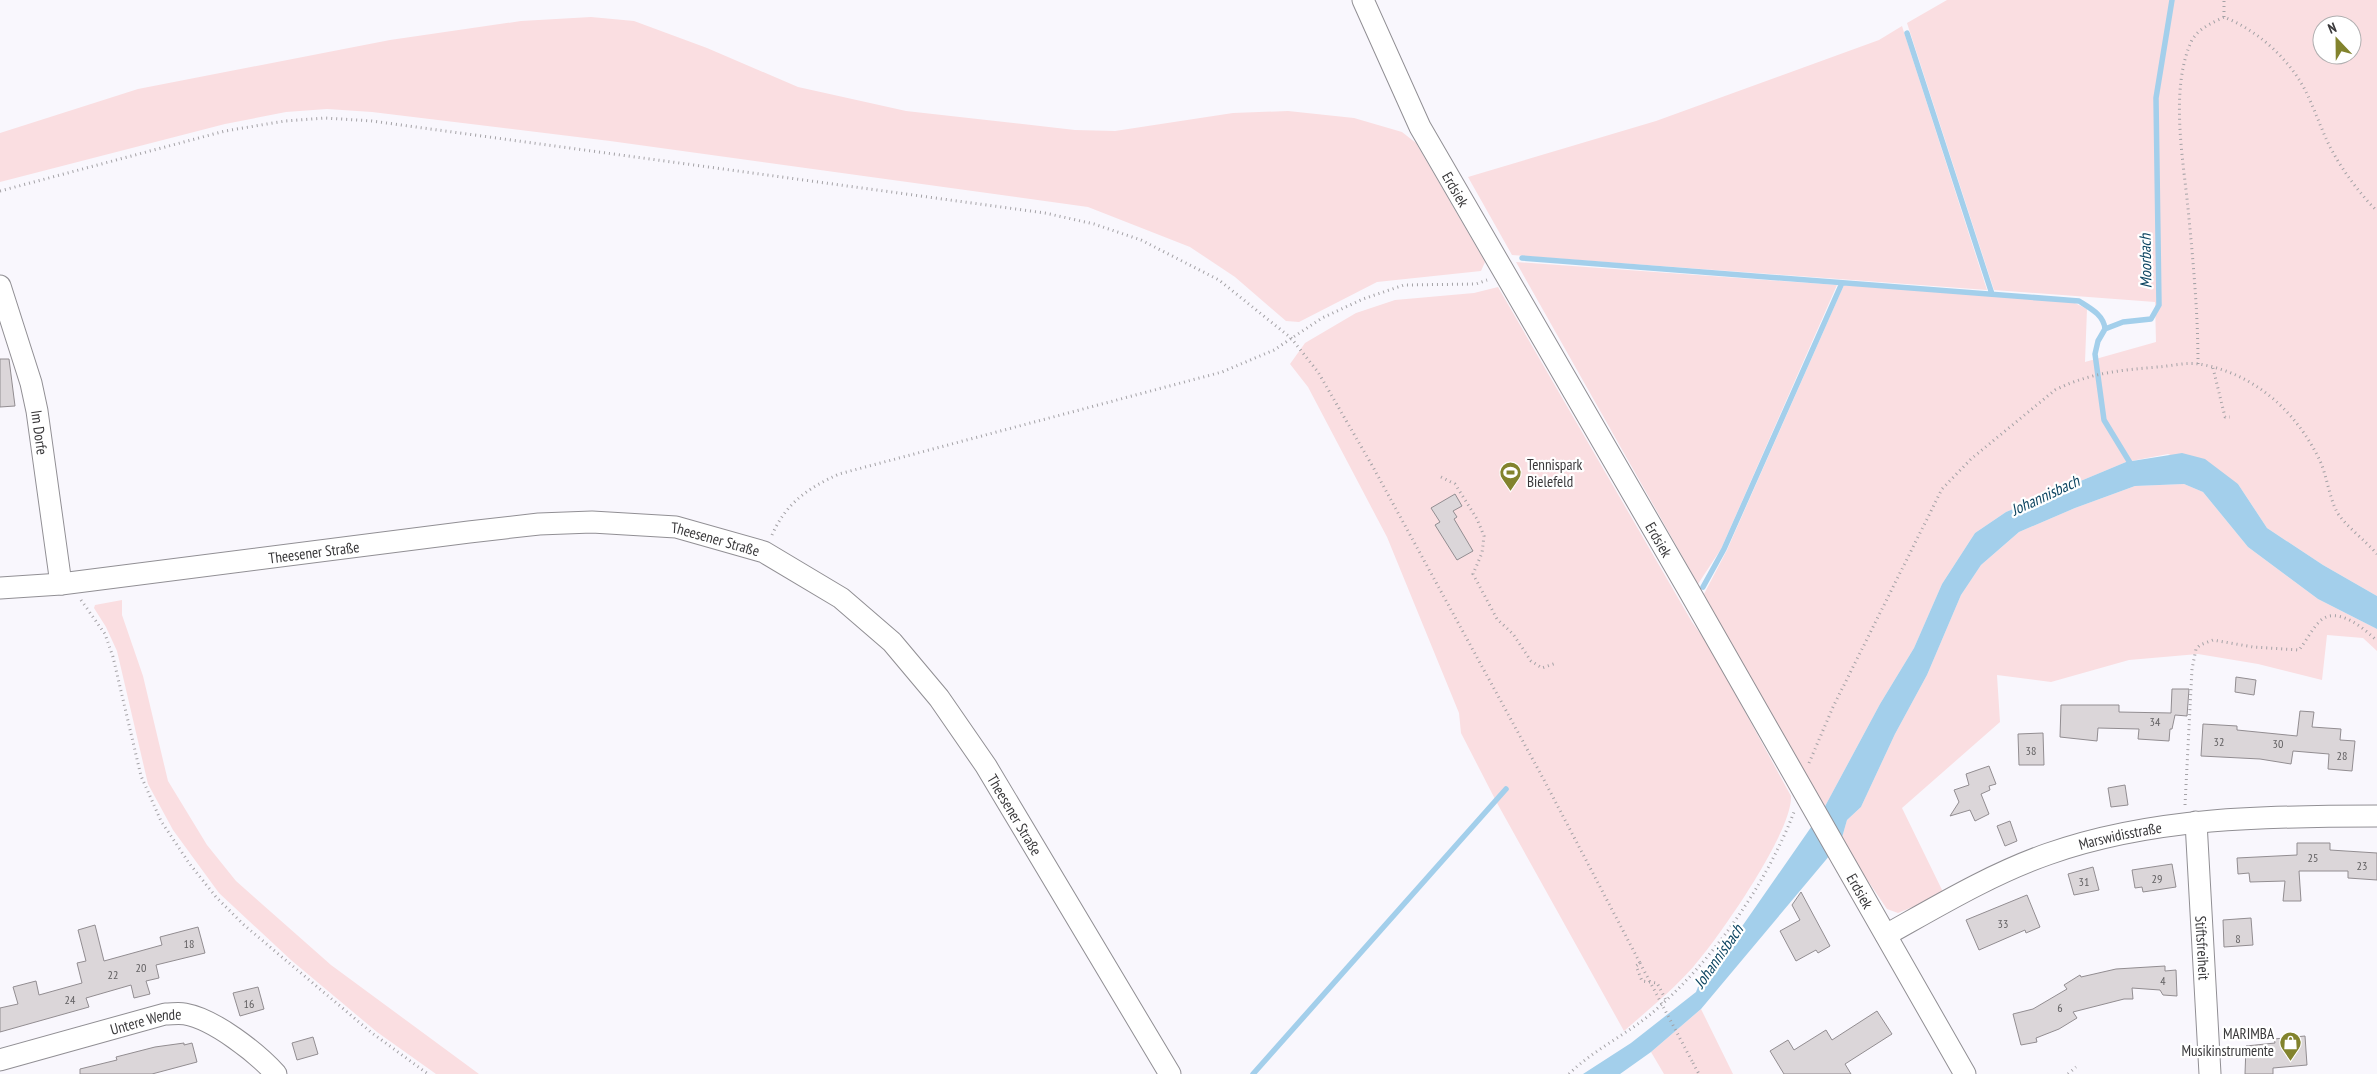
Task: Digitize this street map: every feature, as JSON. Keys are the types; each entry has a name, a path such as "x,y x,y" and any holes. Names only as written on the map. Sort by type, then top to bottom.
{"street":[{"name":"Erdsiek","path":"1363,0 1420,127 1965,1074"},
{"name":"Im Dorfe","path":"0,286 28,374 37,411 61,584"},
{"name":"Theesener Straße","path":"0,588 61,584 539,524 583,522 676,527 764,552 841,598 892,642 939,698 986,766 1170,1074"},
{"name":"Marswidisstraße","path":"1886,936 1986,881 2048,854 2095,840 2190,823 2308,816 2377,816"},
{"name":"Stiftsfreiheit","path":"2190,823 2210,1074"},
{"name":"Untere Wende","path":"0,1060 166,1014 185,1014 204,1021 230,1035 276,1074"}],"path":[{"path":"2224,0 2224,17"},
{"path":"2198,364 2196,302 2181,131 2180,89 2184,66 2192,40 2204,27 2224,17 2246,26 2277,52 2302,85 2335,156 2366,200 2377,210"},
{"path":"0,191 234,130 284,121 325,118 372,121 1045,213 1094,224 1141,240 1219,280 1291,338 1318,372 1373,467 1544,780 1699,1074"},
{"path":"764,552 775,528 793,502 813,486 839,474 1222,372 1274,350 1291,338 1363,299 1404,285 1476,284 1504,273"},
{"path":"1569,1074 1652,1013 1711,954 1752,893 1781,842 1794,810 1800,787 1833,708 1942,488 1971,459 2055,390 2087,376 2108,371 2198,364 2242,376 2260,388 2286,411 2309,439 2322,465 2336,511 2377,554"},
{"path":"2212,368 2225,417 2230,417"},
{"path":"1440,477 1455,484 1478,519 1484,536 1482,553 1473,574 1497,619 1513,634 1531,661 1542,668 1556,663"},
{"path":"61,584 81,600 104,634 113,657 141,776 161,821 189,863 216,897 244,925 372,1034 428,1074"},
{"path":"2190,823 2192,669 2196,649 2200,645 2213,640 2253,647 2299,650 2320,621 2329,616 2337,616 2352,622 2377,641"},
{"path":"1640,963 1636,966 1636,970 1642,981 1657,983 1666,1000"},
{"path":"2068,1074 2076,1067"}],"shaded area":[{"path":"1947,0 2377,0 2377,596 2323,565 2267,528 2238,484 2168,454 2126,462 2006,512 1975,533 1942,584 1914,648 1880,704 1823,810 1704,594 1727,550 1844,285 2073,302 2087,309 2085,362 2156,342 2155,302 1994,290 1907,23"},
{"path":"591,17 634,21 707,48 798,87 906,111 1075,130 1115,131 1233,113 1288,111 1354,118 1402,132 1416,143 1485,262 1481,271 1377,282 1299,322 1286,321 1235,277 1190,247 1088,207 610,141 372,112 327,109 286,112 225,124 0,182 0,133 138,89 390,40 521,21"},
{"path":"1902,26 1987,290 1512,255 1468,177 1656,121 1879,40"},
{"path":"1516,262 1837,285 1721,549 1698,584"},
{"path":"1498,287 1692,622 1709,646 1791,796 1788,812 1768,858 1720,933 1686,975 1624,1031 1497,803 1461,733 1459,713 1387,537 1308,387 1290,364 1305,343 1356,313 1395,300 1474,293"},
{"path":"2184,484 2203,492 2248,547 2318,599 2377,629 2377,651 2363,638 2327,635 2322,680 2258,664 2198,654 2129,660 2051,682 1997,675 2000,722 1902,808 1944,894 1898,913 1887,909 1841,841 1847,820 1861,807 1895,734 1927,675 1961,595 1981,565 2019,532 2075,508 2135,486"},
{"path":"122,600 122,615 143,676 168,781 207,845 236,881 331,965 479,1074 436,1074 377,1032 291,960 219,893 173,830 148,784 117,651 106,627 94,608 95,605"},
{"path":"1701,1009 1733,1074 1664,1074 1651,1052"}],"water":[{"path":"2182,453 2205,459 2238,484 2267,528 2323,565 2377,596 2377,629 2318,599 2248,547 2203,492 2184,484 2135,486 2075,508 2019,532 1981,565 1961,595 1927,675 1895,734 1861,807 1847,820 1841,841 1825,861 1701,1009 1651,1052 1620,1074 1583,1074 1631,1043 1696,992 1701,979 1719,960 1731,939 1743,925 1823,810 1880,704 1914,648 1942,584 1975,533 2006,512 2126,462"}],"building":[{"path":"0,359 9,359 15,406 0,407"},
{"path":"1455,494 1462,506 1453,511 1457,517 1454,519 1473,551 1457,560 1435,525 1440,522 1431,508"},
{"path":"2236,677 2256,680 2254,695 2235,692"},
{"path":"2172,689 2189,689 2187,716 2175,715 2172,729 2170,729 2169,741 2138,739 2139,729 2098,728 2097,741 2060,737 2061,705 2119,705 2119,712 2171,713"},
{"path":"2300,711 2314,712 2312,727 2341,729 2340,740 2355,741 2352,771 2328,769 2329,754 2293,751 2291,764 2260,759 2201,756 2203,724 2237,726 2237,730 2297,736"},
{"path":"2043,733 2044,765 2019,765 2018,734"},
{"path":"1989,766 1996,784 1989,786 1990,790 1981,794 1989,814 1975,821 1970,810 1950,816 1959,802 1954,790 1969,785 1966,774"},
{"path":"2125,785 2128,805 2111,807 2108,788"},
{"path":"2010,821 2017,841 2005,846 1997,826"},
{"path":"2297,843 2330,843 2330,850 2377,853 2377,880 2348,878 2348,871 2299,871 2301,901 2283,901 2285,881 2250,882 2249,873 2238,874 2237,858 2297,855"},
{"path":"2172,864 2176,887 2143,892 2142,887 2135,888 2132,870"},
{"path":"2093,867 2099,890 2074,895 2068,874"},
{"path":"1801,892 1830,946 1818,953 1816,950 1796,961 1780,931 1800,920 1792,905"},
{"path":"2027,895 2040,927 2026,933 2025,930 1979,950 1966,920"},
{"path":"2251,918 2253,945 2224,947 2223,920"},
{"path":"95,925 104,961 162,945 160,937 198,927 205,953 156,965 159,978 146,981 150,994 134,998 131,985 86,998 89,1007 0,1032 0,1008 18,1004 13,987 36,981 39,995 82,983 77,963 86,961 78,930"},
{"path":"2165,966 2165,971 2176,970 2177,996 2163,995 2160,990 2132,988 2133,999 2124,999 2073,1012 2077,1018 2059,1029 2036,1038 2037,1042 2021,1045 2013,1014 2033,1009 2067,989 2064,985 2080,975 2081,977 2116,969"},
{"path":"258,987 264,1009 240,1016 233,993"},
{"path":"1877,1011 1892,1034 1845,1064 1851,1074 1784,1074 1770,1051 1788,1040 1794,1050 1826,1030 1832,1040"},
{"path":"2305,1036 2307,1065 2273,1068 2273,1074 2245,1074 2246,1046 2275,1043 2274,1039"},
{"path":"313,1037 318,1054 297,1060 292,1043"},
{"path":"184,1043 184,1045 192,1043 197,1062 152,1074 80,1074 80,1069 117,1060 116,1057 155,1047"}],"waterway":[{"name":"Moorbach","path":"2132,466 2104,420 2095,354 2098,341 2105,329 2123,322 2151,319 2159,305 2156,98 2172,0"},
{"path":"1907,33 1992,294"},
{"path":"1522,258 2079,301 2099,316 2105,329"},
{"path":"1703,587 1724,549 1842,283"},
{"path":"1253,1074 1506,789"}],"place":[{"name":"Tennispark Bielefeld","path":"1511,492"},
{"name":"MARIMBA Musikinstrumente","path":"2290,1061"}],"water label":[{"name":"Johannisbach","path":"2045,495"},
{"name":"Johannisbach","path":"1718,956"}]}
